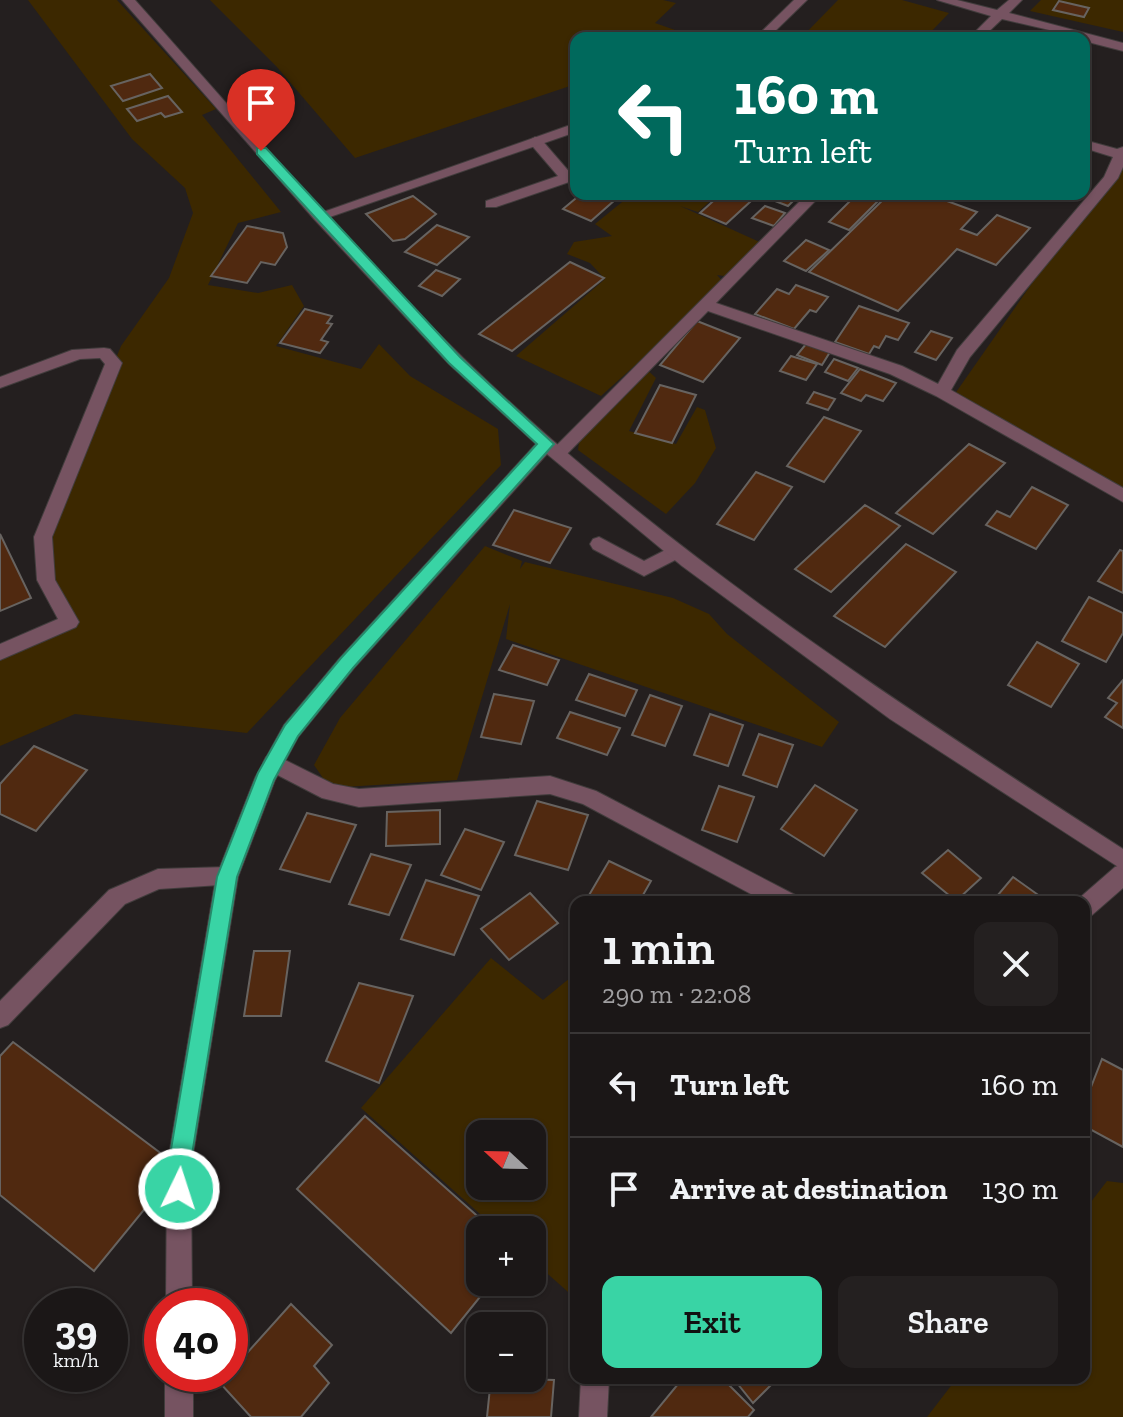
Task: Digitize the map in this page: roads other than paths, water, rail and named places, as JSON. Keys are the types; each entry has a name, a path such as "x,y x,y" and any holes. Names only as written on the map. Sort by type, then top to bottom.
{"street":[{"path":"128,0 319,216 455,360 552,449 677,551 897,713 1123,861"},
{"path":"767,32 801,0"},
{"path":"943,0 1063,32"},
{"path":"982,32 1016,0"},
{"path":"1090,39 1123,47"},
{"path":"319,216 570,129"},
{"path":"491,204 567,178 535,141"},
{"path":"942,392 963,354 1111,178 1122,153 1090,145"},
{"path":"179,1288 179,1167 227,877 273,763 291,731 347,663 552,449 809,200"},
{"path":"704,304 882,365 942,392 1123,496"},
{"path":"0,383 78,354 104,353 114,363 43,537 46,580 69,622 0,652"},
{"path":"599,544 644,569 677,551"},
{"path":"273,763 329,792 359,798 550,785 589,797 776,896"},
{"path":"1090,903 1123,874"},
{"path":"0,1017 117,897 158,879 227,877"},
{"path":"593,1417 595,1384"},
{"path":"179,1392 179,1417"}]}
